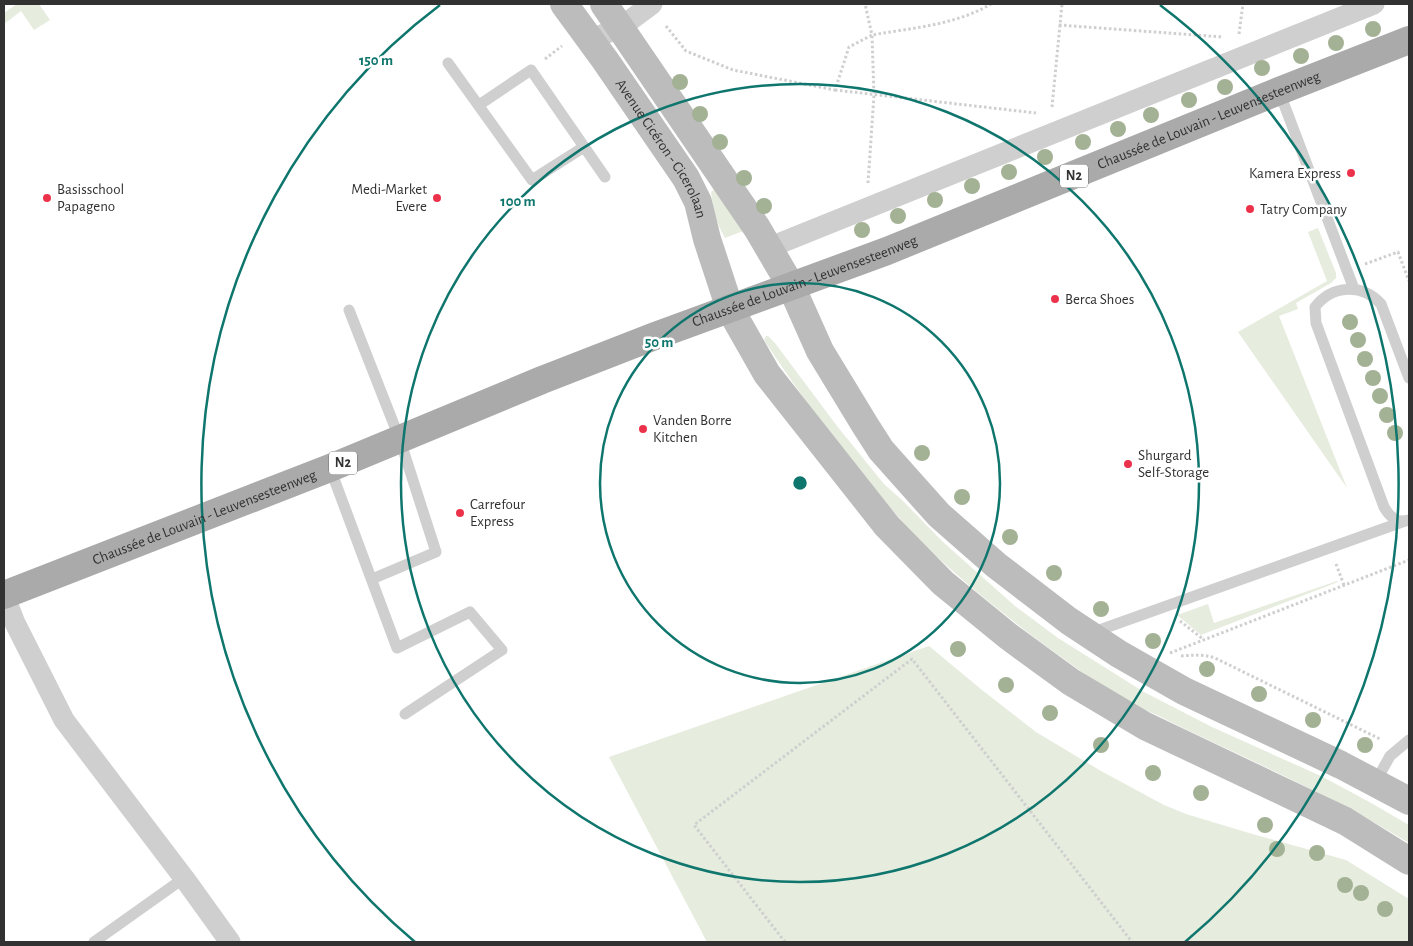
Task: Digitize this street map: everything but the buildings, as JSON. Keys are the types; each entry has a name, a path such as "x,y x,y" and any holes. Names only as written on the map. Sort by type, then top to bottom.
{"main road":[{"name":"Avenue Cicéron - Cicerolaan","path":"564,4 686,178 698,202 730,309 767,374 887,526 943,583 1070,682 1145,726 1345,822 1409,861"},
{"name":"Avenue Cicéron - Cicerolaan","path":"604,4 752,220 791,286 820,351 880,450 939,515 996,565 1069,621 1119,654 1184,691 1341,765 1409,802"},
{"name":"Chaussée de Louvain - Leuvensesteenweg","path":"4,595 330,468 542,380 896,248 1409,40"}],"street":[{"path":"590,40 621,27 652,4"},
{"path":"768,248 1054,123 1374,4"},
{"path":"4,595 15,622 22,632 64,720 230,942"}],"lane":[{"path":"448,63 532,180 584,147"},
{"path":"479,105 531,70 605,177"},
{"path":"1279,92 1354,289"},
{"path":"1407,520 1394,519 1384,507 1316,323 1315,307 1325,296 1343,290 1365,291 1374,296 1381,304 1408,371"},
{"path":"349,310 400,440 436,552 372,580"},
{"path":"330,468 397,648 470,612 502,650 405,714"},
{"path":"1088,634 1407,520"},
{"path":"1375,783 1390,756 1409,740"},
{"path":"94,942 184,878"}],"path":[{"path":"865,4 872,35 874,96 868,183"},
{"path":"835,90 849,47 872,35 947,21 991,4"},
{"path":"666,26 686,51 733,70 835,90 1054,123 1059,25 1062,4"},
{"path":"1059,25 1229,38"},
{"path":"554,52 562,46"},
{"path":"1360,256 1364,265 1398,252 1409,281"},
{"path":"1165,655 1409,560"},
{"path":"1335,561 1344,585"},
{"path":"1174,617 1203,640"},
{"path":"1179,656 1197,654 1215,658 1398,748"},
{"path":"785,942 694,824 912,659 1132,942"}],"shaded area":[{"path":"17,4 39,4 50,20 34,30 21,11 4,24 4,13"},
{"path":"715,189 746,230 725,238 719,227 714,210 711,192"},
{"path":"1318,228 1336,273 1336,278 1331,283 1296,303 1298,309 1279,316 1347,488 1238,332 1327,281 1308,232"},
{"path":"766,336 775,343 837,426 884,484 943,542 1015,606 1058,638 1144,692 1212,727 1323,777 1409,825 1409,843 1350,809 1120,697 1073,666 1000,611 944,563 892,510 858,470 809,406 764,340"},
{"path":"1337,581 1201,635 1177,615 1208,604 1214,623"},
{"path":"929,646 1036,732 1101,771 1164,805 1186,814 1346,860 1409,899 1409,942 707,942 609,757"}],"place":[{"name":"Kamera Express","path":"1351,173"},
{"name":"Basisschool Papageno","path":"47,198"},
{"name":"Medi-Market Evere","path":"437,198"},
{"name":"Tatry Company","path":"1250,209"},
{"name":"Berca Shoes","path":"1055,299"},
{"name":"Vanden Borre Kitchen","path":"643,429"},
{"name":"Shurgard Self-Storage","path":"1128,464"},
{"name":"Carrefour Express","path":"460,513"}]}
